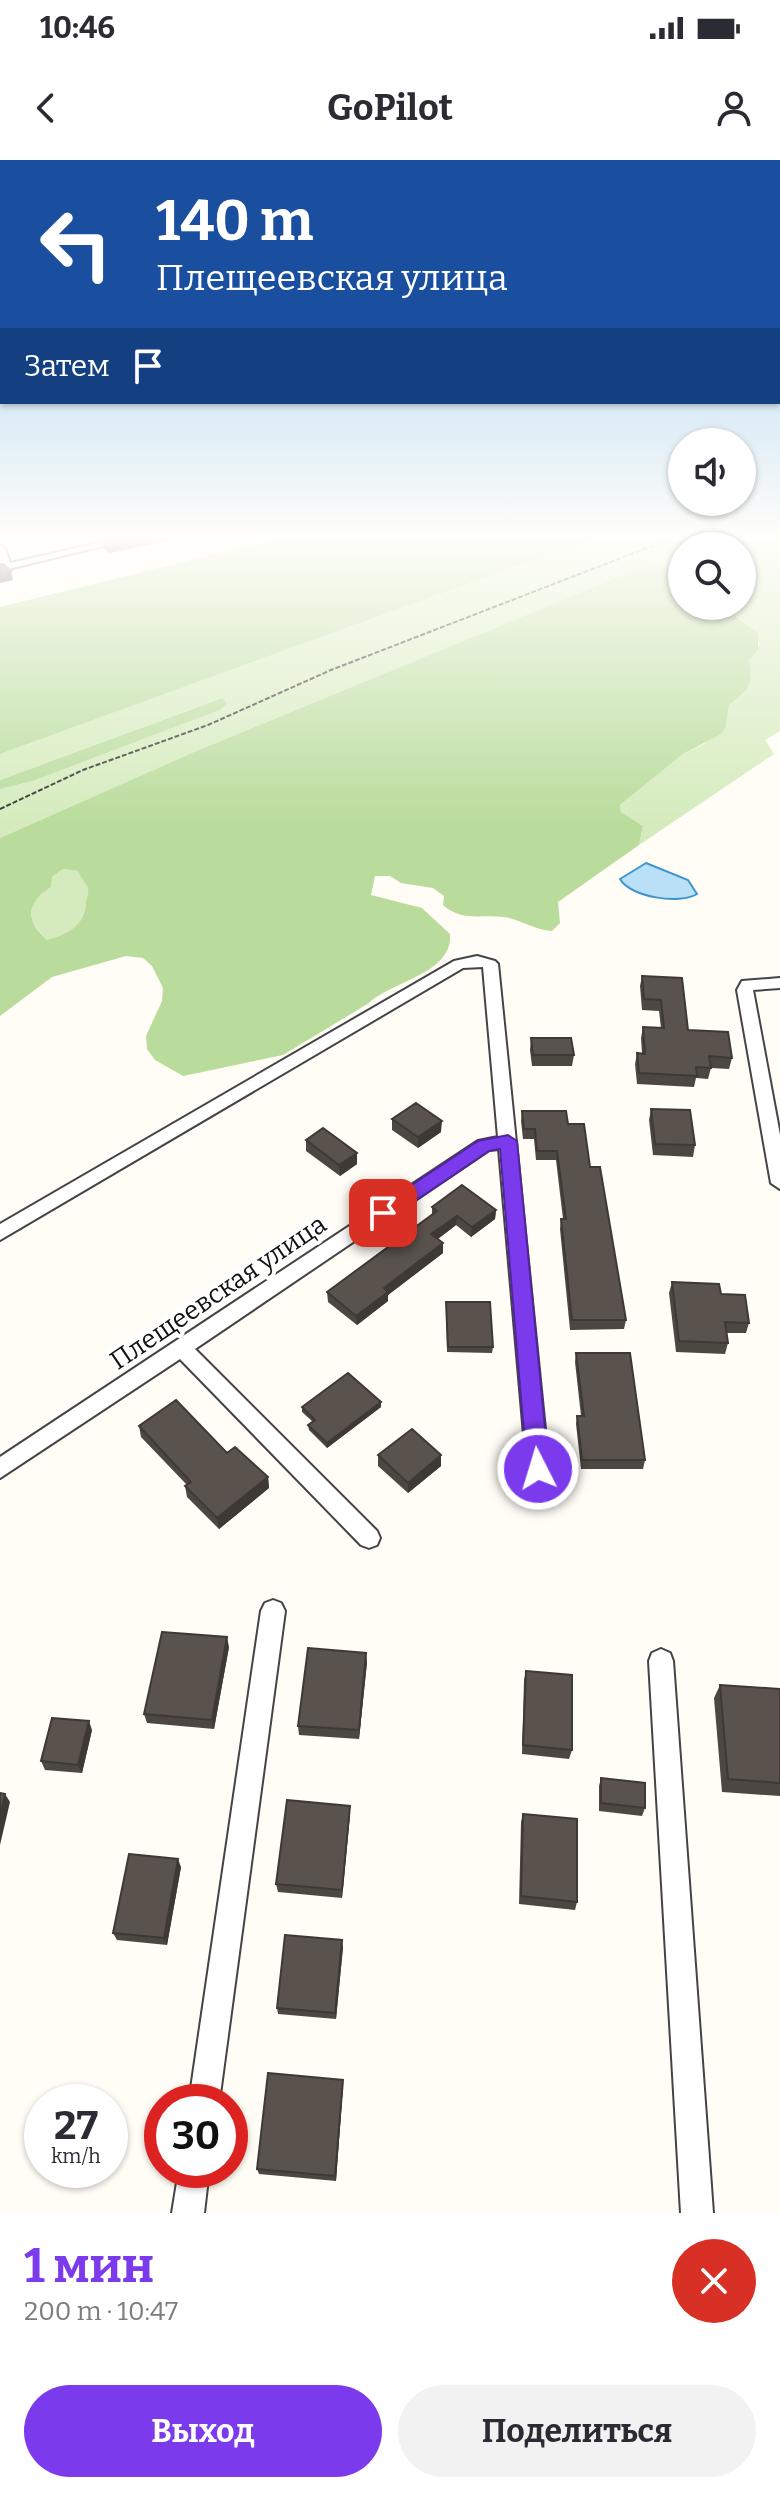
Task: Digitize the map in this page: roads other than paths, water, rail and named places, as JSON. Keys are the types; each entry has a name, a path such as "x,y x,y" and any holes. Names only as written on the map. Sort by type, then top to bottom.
{"street":[{"path":"0,1233 459,964 477,961 490,964 538,1469"},
{"path":"780,983 747,984 780,1183"},
{"name":"Плещеевская улица","path":"0,1469 484,1145 508,1141"},
{"path":"182,1348 369,1538"},
{"path":"207,2084 273,1611"},
{"path":"661,1661 697,2213"},
{"path":"188,2213 191,2188"}],"water":[{"path":"646,863 688,880 697,894 679,899 644,895 620,879"}]}
